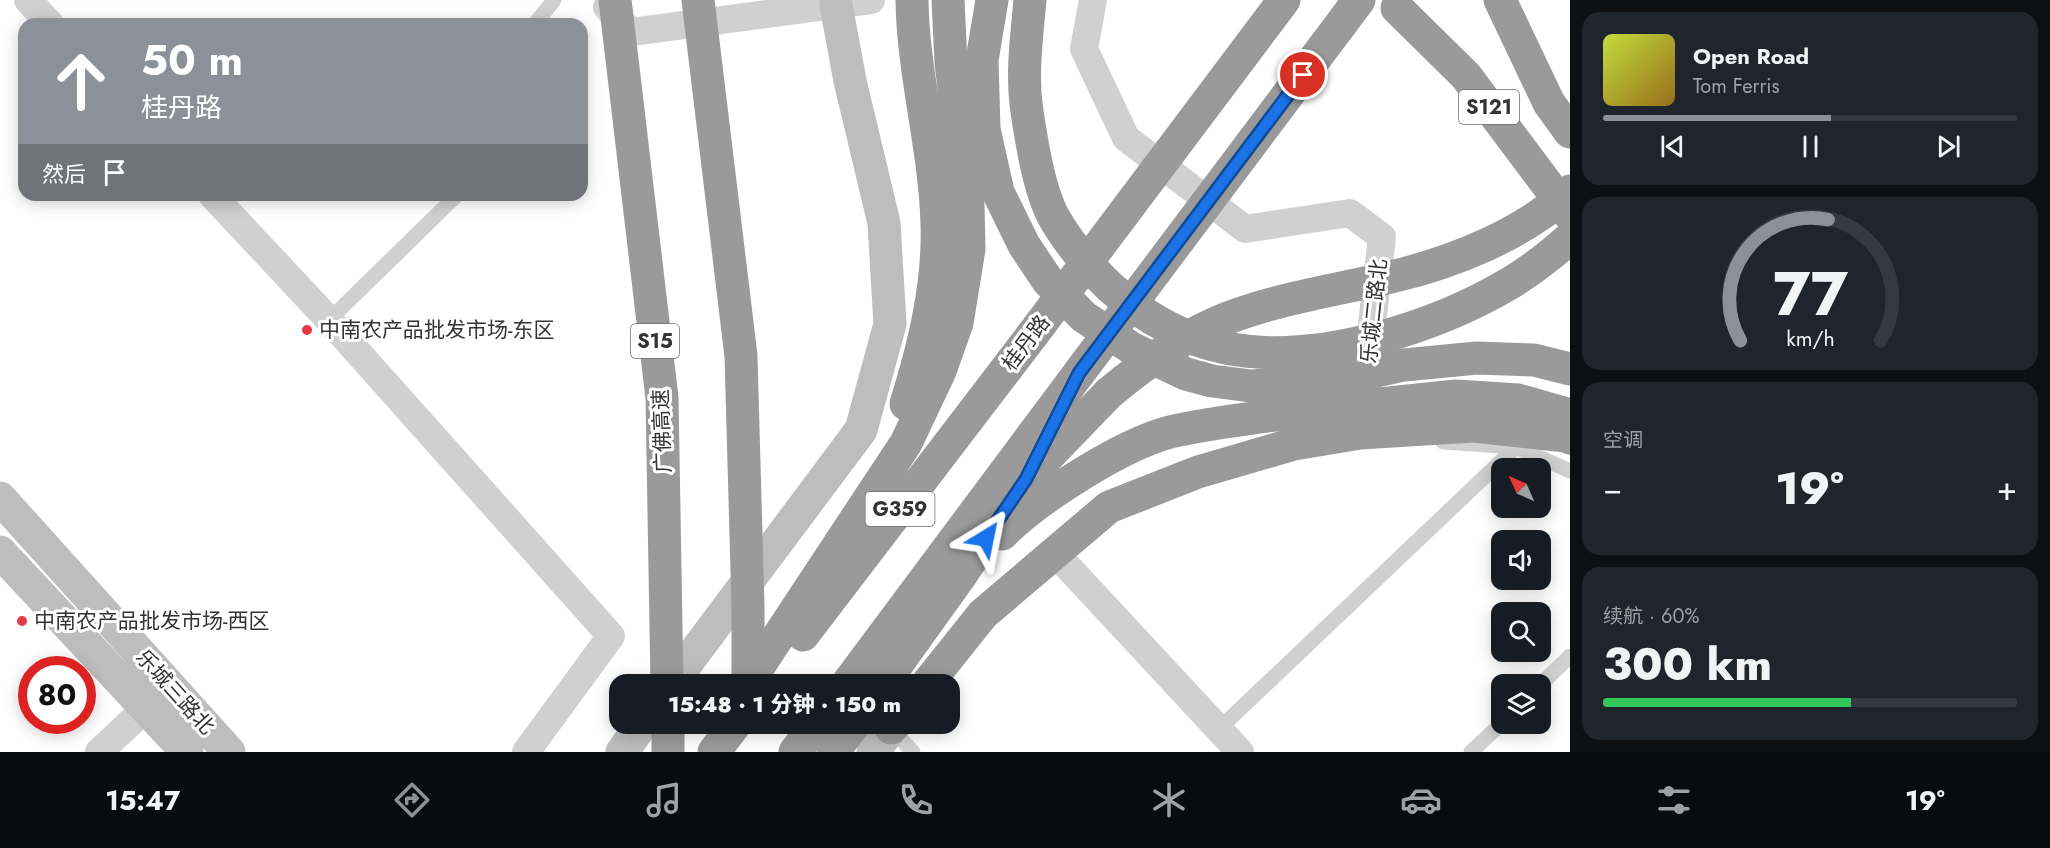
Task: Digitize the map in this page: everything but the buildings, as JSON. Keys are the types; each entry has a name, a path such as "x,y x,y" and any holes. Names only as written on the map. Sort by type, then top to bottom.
{"highway":[{"name":"广佛高速","path":"615,0 662,398 669,674"},
{"path":"698,0 741,356 748,606 747,674"},
{"path":"747,674 897,434 922,349 934,284 937,224 930,153 916,68 912,0"},
{"path":"754,674 906,443 940,371 957,323 969,249 968,204 951,63 948,0"},
{"path":"992,0 982,60 984,129 998,192 1024,245 1048,281 1084,316 1133,349 1186,374 1212,381 1251,386 1336,380 1404,365 1477,358 1534,360 1570,369"},
{"path":"1030,0 1025,57 1026,102 1039,177 1051,212 1068,241 1114,290 1150,319 1192,339 1227,348 1269,352 1311,351 1353,344 1407,329 1461,308 1513,281 1570,238"},
{"name":"桂丹路","path":"774,674 1284,0"},
{"path":"890,674 1026,479 1079,373 1359,0"},
{"name":"S121","path":"1500,0 1549,103 1570,132"},
{"name":"S121","path":"1398,8 1466,76 1570,215"},
{"path":"1026,479 1109,393 1142,366 1203,328 1278,302 1395,276 1458,256 1512,232 1542,214 1570,191"},
{"name":"G359","path":"854,674 1079,373"},
{"path":"959,578 1007,529 1038,505 1086,472 1130,447 1167,433 1274,415 1456,396 1518,400 1570,415"},
{"path":"935,674 983,614 1109,507 1198,472 1294,444 1360,433 1473,426 1570,438"},
{"path":"668,734 668,752"},
{"path":"700,752 710,734"},
{"path":"700,752 713,734"},
{"path":"714,752 728,734"},
{"path":"747,734 747,752"},
{"path":"795,752 809,734"},
{"path":"833,752 847,734"}],"street":[{"path":"28,0 44,18"},
{"path":"601,0 631,32 871,0"},
{"name":"乐城二路北","path":"1093,0 1084,49 1126,138 1245,229 1350,213 1382,237 1360,433"},
{"path":"677,674 861,430 890,324 884,223 850,81 836,3"},
{"path":"218,201 329,320 611,636 526,752"},
{"name":"乐城三路北","path":"0,498 229,752"},
{"path":"1054,553 1230,745"},
{"name":"乐城三路北","path":"1,556 187,752"},
{"path":"99,752 170,685"},
{"path":"622,752 635,734"}],"lane":[{"path":"540,18 554,0"},
{"path":"329,320 451,201"},
{"path":"1360,433 1516,447 1570,471"},
{"path":"1230,745 1516,447"},
{"path":"1,556 31,531"},
{"path":"1551,674 1570,656"},
{"path":"1471,752 1491,733"},
{"path":"890,734 913,752"}],"place":[{"name":"中南农产品批发市场-东区","path":"307,330"},
{"name":"中南农产品批发市场-西区","path":"22,621"}],"route":[{"path":"986,538 1026,479 1079,373 1303,75"}]}
